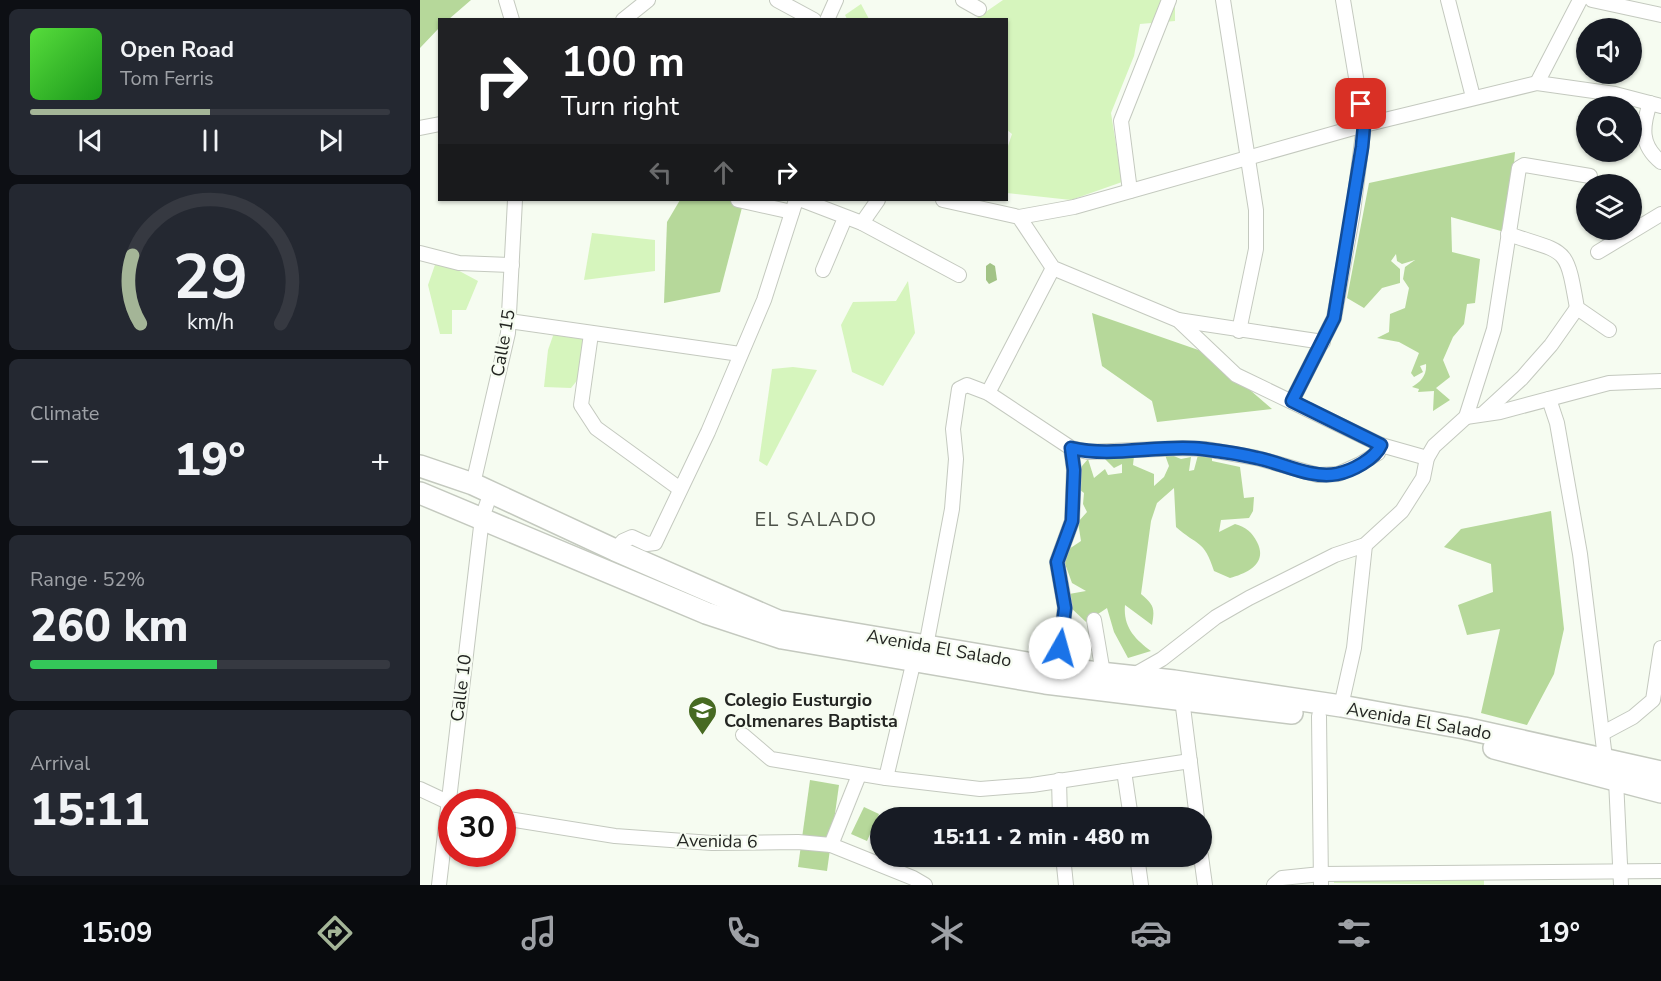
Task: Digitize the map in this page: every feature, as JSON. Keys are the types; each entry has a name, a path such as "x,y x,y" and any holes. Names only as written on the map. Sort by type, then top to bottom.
{"main road":[{"name":"Avenida El Salado","path":"420,466 482,488 615,550 778,621 1045,682 1319,716 1472,742 1661,792"},
{"name":"Avenida El Salado","path":"420,493 706,613 782,638 1132,676 1341,706 1464,728 1661,772"}],"street":[{"path":"506,0 511,18"},
{"path":"626,18 648,0"},
{"path":"777,0 810,18"},
{"path":"828,18 836,0"},
{"path":"963,0 979,9"},
{"path":"1130,191 1121,121 1169,0"},
{"path":"1223,0 1256,210 1256,249 1239,331"},
{"path":"1292,401 1334,318 1353,212 1364,125 1343,0"},
{"path":"1448,0 1473,97"},
{"path":"1537,83 1580,0"},
{"path":"1592,0 1661,15"},
{"path":"947,201 1019,217 1074,207 1364,125 1537,83 1615,94 1656,105 1643,124 1643,140 1652,154 1661,162"},
{"path":"420,128 438,124"},
{"path":"1466,417 1494,329 1519,168 1524,165 1578,174"},
{"name":"Calle 15","path":"482,488 509,321 515,201"},
{"path":"615,550 623,541 632,537 647,544 655,543 708,432 764,300 794,206 747,201"},
{"path":"804,201 862,223 959,275"},
{"path":"862,223 877,201"},
{"path":"1599,252 1661,214"},
{"path":"1019,217 1053,268 1178,320 1323,342"},
{"path":"823,270 845,218"},
{"path":"1484,413 1522,378 1551,345 1577,308 1570,265 1565,256 1558,250 1508,234"},
{"path":"420,253 459,262 512,265"},
{"path":"988,393 1053,268"},
{"path":"1577,308 1609,330"},
{"path":"1178,320 1236,375 1381,445 1427,458"},
{"path":"509,321 591,334 678,343 740,354"},
{"path":"591,334 581,405 586,415 596,428 680,489"},
{"path":"1132,676 1162,659 1216,616 1327,558 1365,545 1402,511 1423,478 1427,458 1434,446 1466,417 1500,412 1609,383 1661,381"},
{"path":"886,778 920,653 951,508 957,459 953,429 959,389 968,384 988,393 1071,448 1088,452 1205,449 1257,458 1318,475 1338,474 1360,464 1378,453 1381,445"},
{"path":"1549,399 1557,423 1580,554 1605,758"},
{"path":"1060,648 1065,608 1057,562 1072,521 1074,470 1071,448"},
{"name":"Calle 10","path":"452,789 482,518 482,488"},
{"path":"1341,706 1354,648 1365,545"},
{"path":"1094,620 1103,673"},
{"path":"1603,733 1634,717 1653,700 1661,648"},
{"path":"1182,699 1196,807"},
{"path":"1319,716 1321,879"},
{"path":"743,735 771,759 859,775 980,789 1190,761"},
{"path":"1124,771 1129,807"},
{"path":"831,845 859,775"},
{"path":"1059,780 1060,807"},
{"path":"1616,780 1621,879"},
{"path":"420,789 438,797"},
{"name":"Avenida 6","path":"516,821 626,837 712,843 798,842 831,845 925,885"},
{"name":"Calle 10","path":"439,885 441,867"},
{"path":"1065,867 1066,885"},
{"path":"1139,867 1141,885"},
{"path":"1203,867 1205,885"},
{"path":"1274,885 1282,878 1621,879 1661,872"}],"shaded area":[{"path":"420,0 471,0 450,18 438,18 438,29 420,48"},
{"path":"1003,0 1175,0 1175,21 1140,24 1134,56 1111,113 1122,182 1071,200 1008,193 1008,146 1012,134 1008,131 1008,18 977,18"},
{"path":"861,4 868,18 846,18 845,15"},
{"path":"1515,152 1508,233 1451,217 1452,252 1480,259 1475,303 1467,304 1464,324 1453,337 1443,360 1450,377 1436,388 1450,400 1433,411 1434,391 1418,392 1419,389 1412,387 1421,380 1425,372 1426,364 1420,366 1423,372 1414,377 1411,373 1419,353 1399,342 1377,338 1389,332 1390,314 1405,308 1409,288 1403,279 1405,267 1415,260 1402,264 1397,261 1396,254 1391,261 1400,269 1400,283 1382,288 1364,308 1347,298 1369,183"},
{"path":"679,201 744,201 720,292 664,303 667,222"},
{"path":"592,233 655,240 655,271 584,280"},
{"path":"437,259 478,281 466,310 452,310 452,334 440,334 428,285"},
{"path":"990,263 995,266 997,280 989,284 986,280 986,266"},
{"path":"908,281 915,333 883,386 852,372 841,325 853,302 896,301"},
{"path":"1092,313 1207,353 1272,409 1157,422 1152,401 1102,366"},
{"path":"554,333 589,339 584,372 571,388 544,387 548,350"},
{"path":"793,367 817,370 767,466 759,461 772,369"},
{"path":"1164,452 1181,459 1191,457 1189,471 1194,470 1198,455 1212,454 1212,461 1240,467 1244,498 1254,497 1253,511 1249,518 1221,520 1219,532 1235,524 1245,528 1257,542 1260,556 1254,566 1237,576 1230,578 1214,571 1203,548 1176,527 1174,488 1157,503 1151,521 1141,594 1152,607 1152,625 1125,605 1126,620 1131,632 1151,651 1128,658 1114,632 1107,608 1086,622 1069,606 1069,594 1086,591 1072,583 1064,561 1066,551 1081,541 1078,522 1087,512 1083,504 1084,493 1074,485 1082,466 1088,459 1094,478 1105,469 1108,475 1122,473 1122,464 1114,468 1102,456 1134,456 1133,465 1154,474 1154,486 1164,477 1169,466"},
{"path":"1551,511 1564,629 1554,674 1527,725 1481,713 1500,629 1467,635 1458,605 1493,592 1491,564 1444,547 1461,529"},
{"path":"810,780 839,785 827,871 798,867"},
{"path":"864,807 870,810 870,834 867,841 851,834"},
{"path":"1334,875 1484,877 1484,885 1334,883"}],"place":[{"name":"Colegio Eusturgio Colmenares Baptista","path":"703,736"}],"district":[{"name":"EL SALADO","path":"816,519"}],"route":[{"path":"1060,648 1065,608 1057,562 1072,521 1074,470 1071,448 1088,452 1125,449 1205,449 1257,458 1318,475 1338,474 1378,453 1381,445 1292,401 1334,318 1362,147 1364,125 1361,104"}]}
